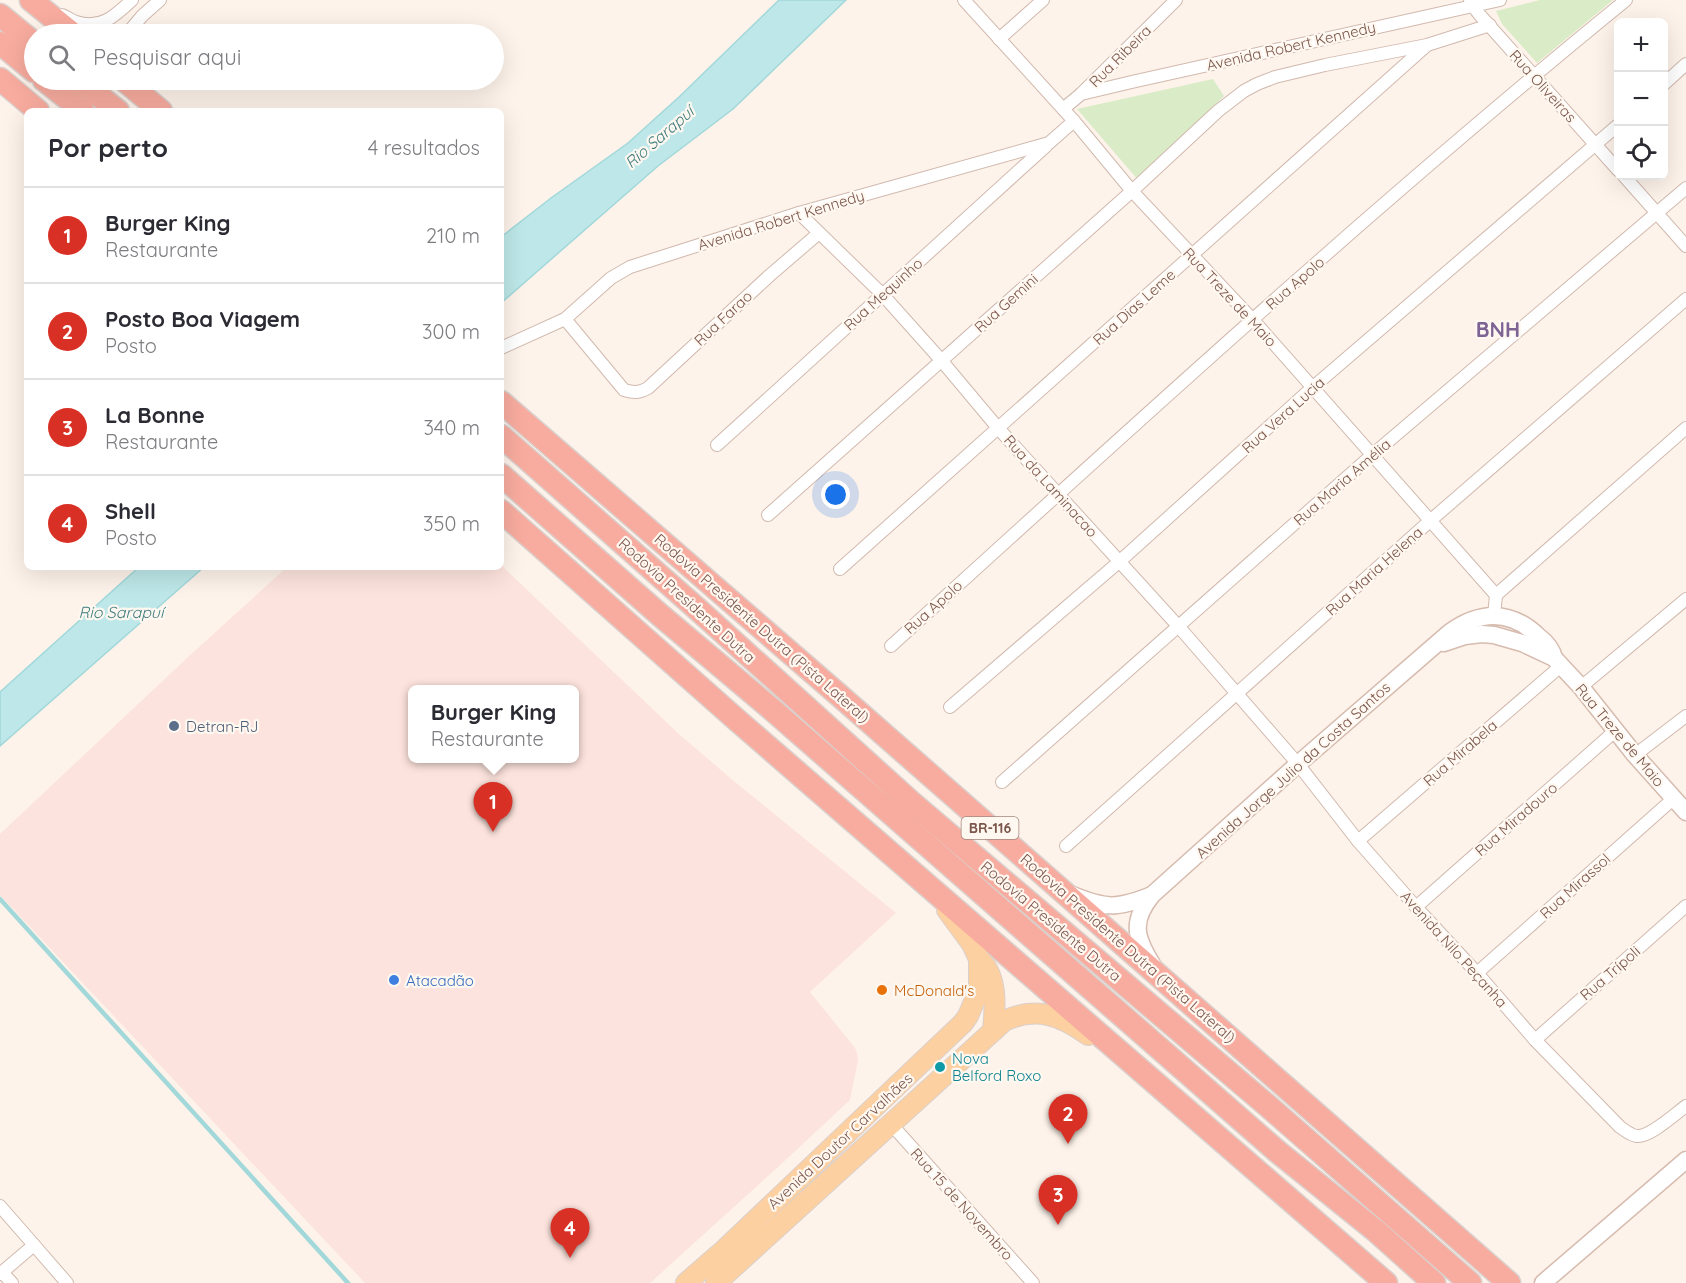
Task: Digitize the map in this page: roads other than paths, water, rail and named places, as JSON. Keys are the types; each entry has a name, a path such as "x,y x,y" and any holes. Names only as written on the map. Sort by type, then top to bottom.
{"highway":[{"path":"33,2 60,24"},
{"path":"0,15 24,35"},
{"path":"0,43 24,63"},
{"path":"0,79 34,108"},
{"path":"57,90 79,108"},
{"path":"92,90 114,108"},
{"path":"136,90 154,105"},
{"name":"Rodovia Presidente Dutra (Pista Lateral)","path":"504,405 1509,1283"},
{"name":"Rodovia Presidente Dutra","path":"504,439 912,803 1268,1106 1470,1283"},
{"name":"Rodovia Presidente Dutra","path":"504,478 1278,1152 1376,1230 1434,1283"},
{"path":"504,514 936,893 1386,1283"}],"main road":[{"name":"Rua Treze de Maio","path":"1434,645 1462,623 1474,619 1507,617 1525,625 1546,644 1615,731 1686,812"},
{"name":"Rua Treze de Maio","path":"1434,645 1465,636 1494,635 1522,643 1558,662"},
{"name":"Avenida Jorge Julio da Costa Santos","path":"1152,895 1434,645"},
{"path":"1060,889 1097,904 1115,906 1152,895"},
{"name":"Avenida Doutor Carvalhães","path":"686,1283 724,1250 968,1016 979,990 979,959 972,944 936,893"},
{"path":"1152,895 1140,914 1137,930 1142,948 1163,979"},
{"path":"979,959 986,965 992,982 993,1031"},
{"path":"722,1280 1004,1021 1015,1016 1048,1014 1072,1023 1135,1065"},
{"path":"1546,1280 1686,1160"}],"street":[{"path":"33,2 76,22 96,24 106,21 132,0"},
{"path":"135,24 160,0"},
{"name":"Rua Treze de Maio","path":"964,0 1074,121 1132,192 1253,320 1496,595"},
{"path":"999,39 1043,0"},
{"name":"Rua Ribeira","path":"1063,109 1176,0"},
{"name":"Avenida Robert Kennedy","path":"1081,94 1471,3 1500,0"},
{"name":"Rua Apolo","path":"891,646 1253,320 1533,75 1626,0"},
{"name":"Rua Oliveiras","path":"1471,3 1614,165"},
{"name":"Avenida Robert Kennedy","path":"1244,91 1275,77 1427,45 1490,26"},
{"name":"Rua Dias Leme","path":"840,569 1427,45"},
{"path":"1668,80 1686,64"},
{"path":"143,90 154,105"},
{"name":"Rua Gemini","path":"768,514 1132,192 1218,111 1244,91"},
{"name":"Avenida Robert Kennedy","path":"504,347 566,319 611,278 630,267 799,213 1049,143 1074,121"},
{"name":"Rua Vera Lucia","path":"950,707 1120,561 1312,388 1617,126"},
{"name":"Rua Mequinho","path":"717,445 1049,143"},
{"path":"1628,180 1686,246"},
{"name":"Rua Maria Amélia","path":"1002,782 1371,456 1686,188"},
{"name":"Rua da Laminacao","path":"799,213 882,294 998,428 1179,627 1298,764"},
{"name":"Rua Farao","path":"566,319 624,390 633,393 640,392 648,388 819,232"},
{"name":"Rua Maria Helena","path":"1066,846 1431,520 1686,299"},
{"path":"1494,616 1496,595 1686,428"},
{"path":"1581,687 1686,599"},
{"name":"Rua Mirabela","path":"1358,841 1558,662"},
{"path":"1635,755 1686,716"},
{"name":"Rua Miradouro","path":"1416,907 1615,731"},
{"name":"Avenida Nilo Peçanha","path":"1298,764 1358,841 1416,907 1535,1040 1620,1127 1630,1134 1640,1136 1650,1132 1686,1106"},
{"name":"Rua Mirassol","path":"1477,973 1673,799"},
{"name":"Rua Trípoli","path":"1535,1040 1686,906"},
{"name":"Rua 15 de Novembro","path":"891,1124 1033,1283"},
{"path":"0,1206 68,1283"},
{"path":"12,1283 1,1273 34,1245"}],"water":[{"name":"Rio Sarapuí","path":"779,0 846,0 733,109 658,166 504,300 504,235 628,143"},
{"name":"Rio Sarapuí","path":"136,570 201,570 0,746 0,692"}],"waterway":[{"path":"0,899 348,1283"}],"place":[{"name":"Detran-RJ","path":"174,726"},
{"name":"Burger King","path":"493,832"},
{"name":"Atacadão","path":"394,980"},
{"name":"McDonald's","path":"882,990"},
{"name":"Nova Belford Roxo","path":"940,1067"},
{"name":"Posto Boa Viagem","path":"1068,1144"},
{"name":"La Bonne","path":"1058,1225"},
{"name":"Shell","path":"570,1258"}],"district":[{"name":"BNH","path":"1498,329"}]}
